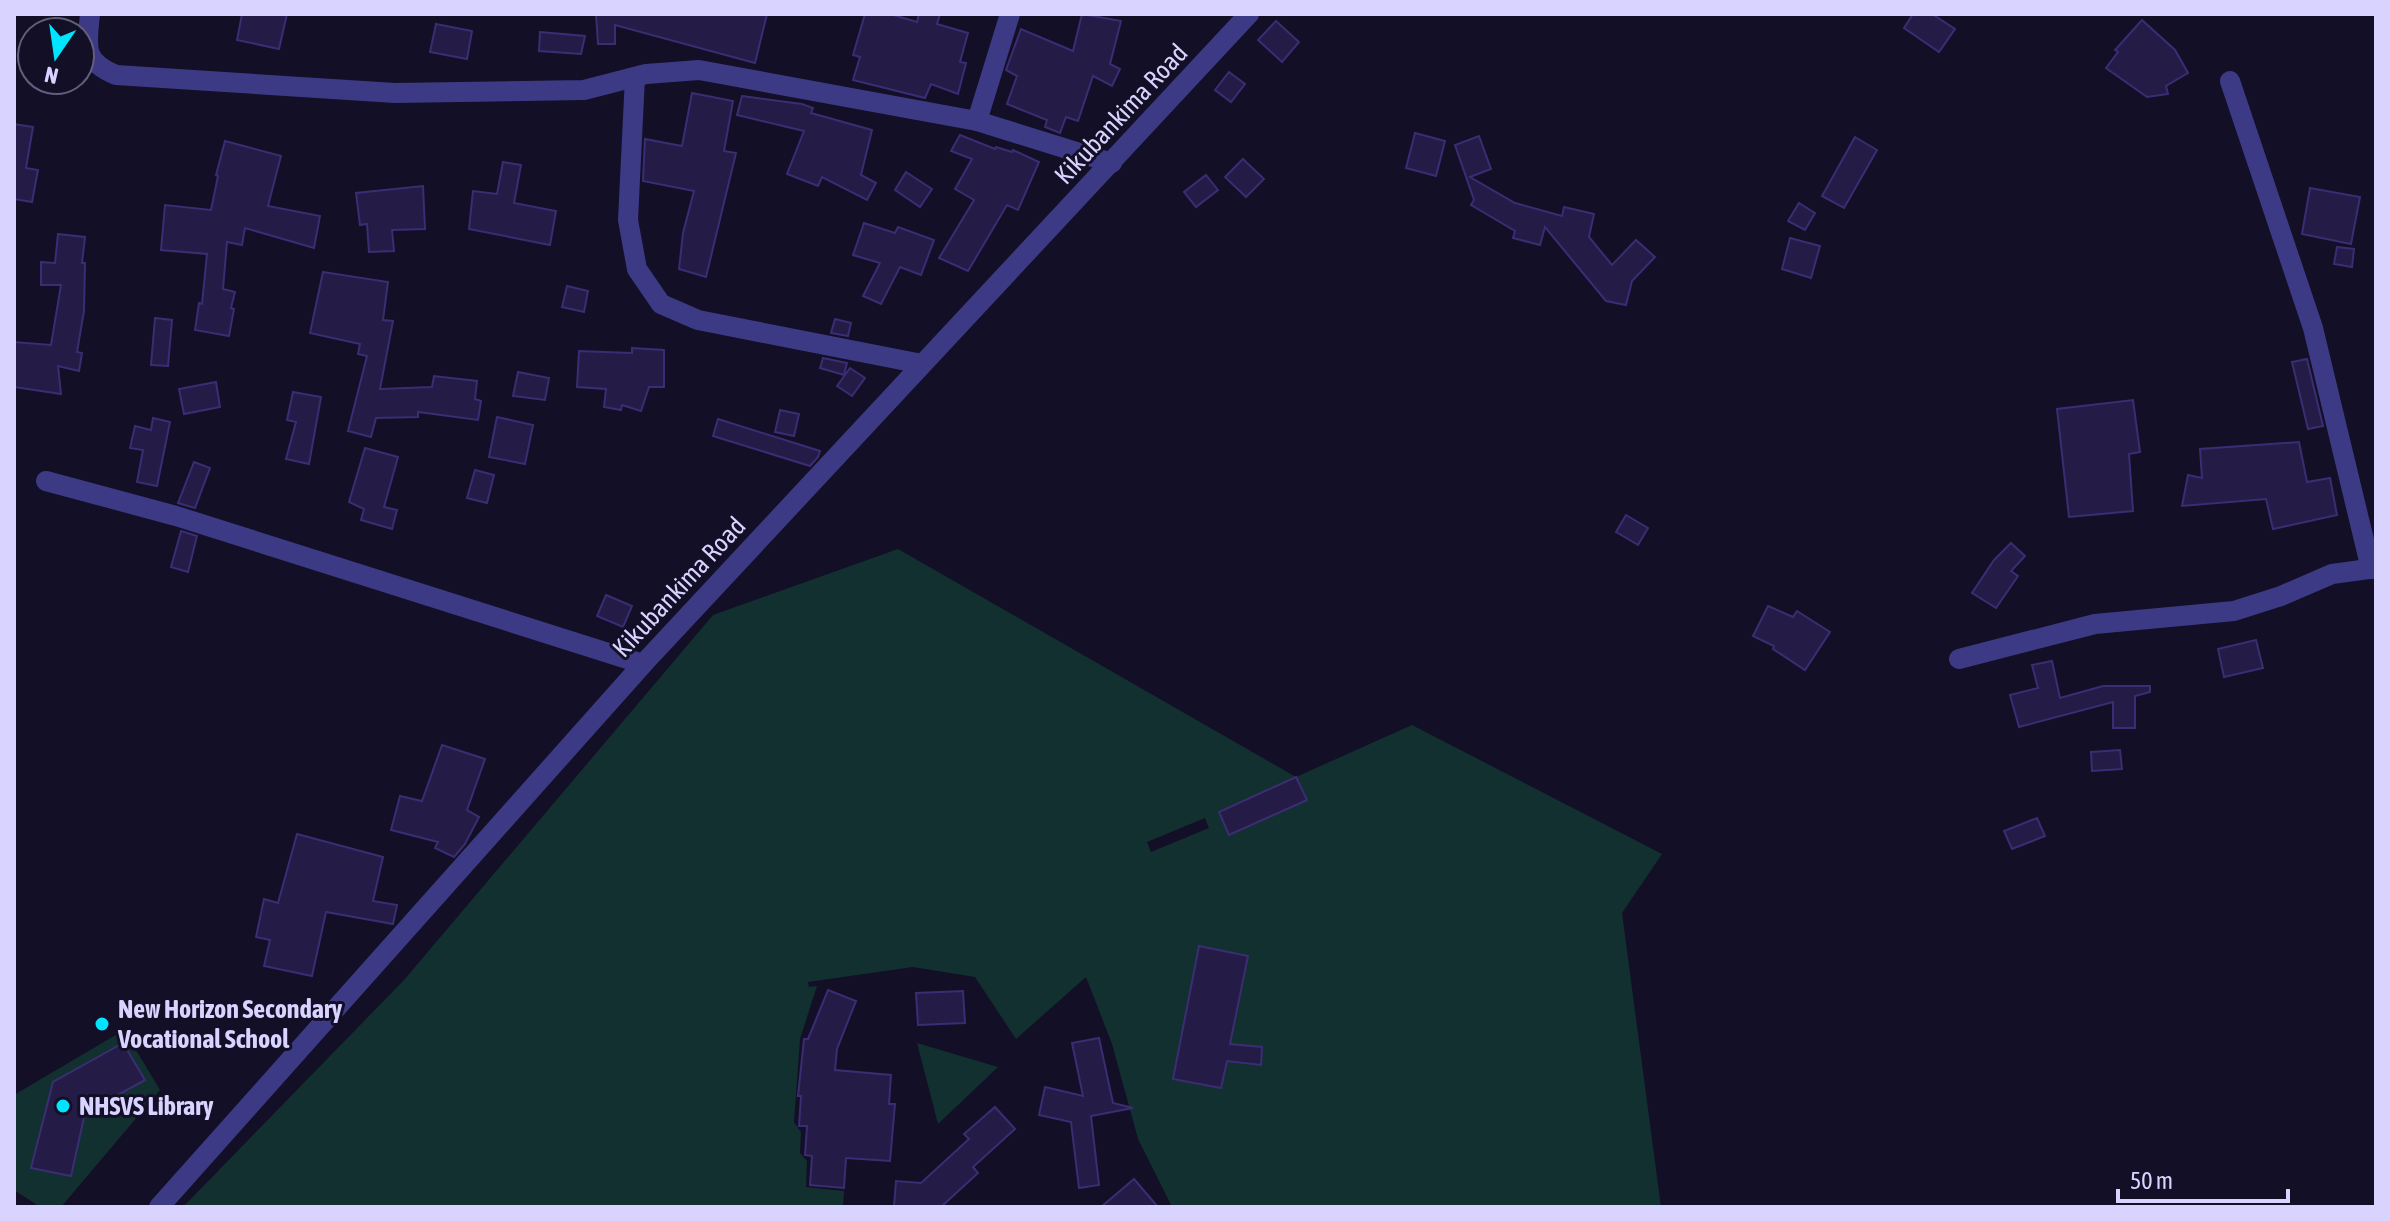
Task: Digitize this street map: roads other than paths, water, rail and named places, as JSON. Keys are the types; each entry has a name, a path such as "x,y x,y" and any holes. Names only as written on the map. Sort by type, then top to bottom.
{"street":[{"path":"90,14 88,55 98,68 116,75 395,93 584,90 635,77 699,70 977,121 1112,163"},
{"path":"977,121 1010,14"},
{"name":"Kikubankima Road","path":"159,1207 643,664 1249,14"},
{"path":"635,77 628,220 637,269 661,304 698,320 922,364"},
{"path":"1959,659 2095,624 2234,611 2281,596 2332,574 2374,568 2313,328 2230,81"},
{"path":"46,481 206,526 643,664"}],"place":[{"name":"New Horizon Secondary Vocational School","path":"102,1024"},
{"name":"NHSVS Library","path":"63,1106"}]}
